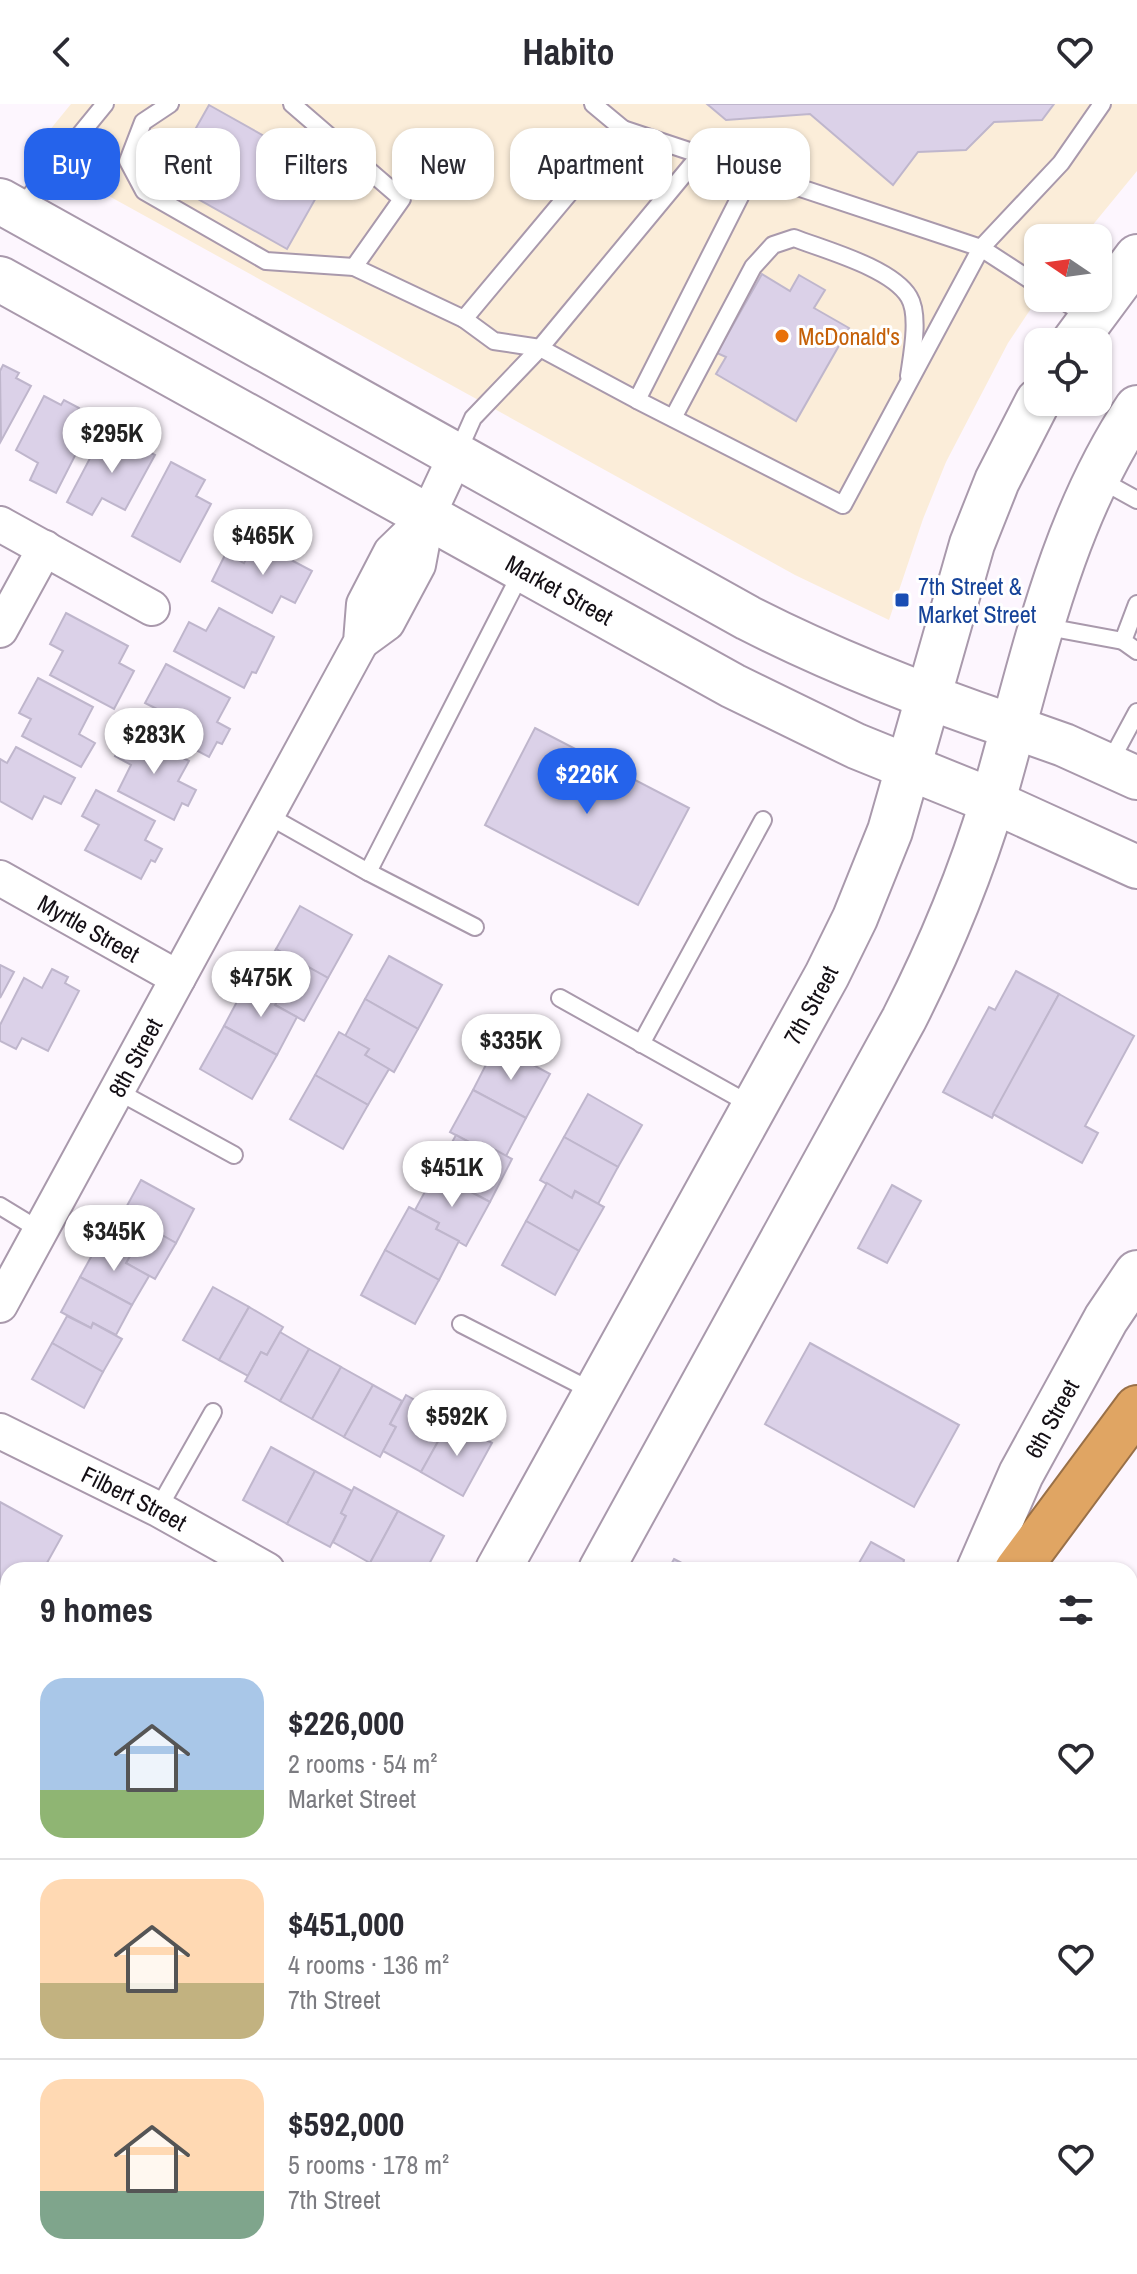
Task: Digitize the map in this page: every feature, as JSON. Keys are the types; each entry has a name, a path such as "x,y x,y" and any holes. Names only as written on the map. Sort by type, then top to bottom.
{"highway":[{"path":"1023,1562 1137,1408"}],"main road":[{"path":"9,206 810,650 930,699 1013,727"},
{"path":"1074,319 1137,257"},
{"name":"Market Street","path":"0,279 733,686 806,723 992,801"},
{"path":"605,1562 937,954 958,904 992,801 1041,625 1079,516 1137,408"},
{"name":"7th Street","path":"502,1562 827,975 855,918 882,854 909,768 972,544 997,481 1030,416"},
{"name":"6th Street","path":"982,1562 1021,1474 1106,1319 1137,1273"}],"street":[{"name":"8th Street","path":"0,1305 119,1092 361,642 364,604 391,552 427,517 456,455"},
{"path":"0,524 152,608"},
{"path":"0,630 45,548"},
{"path":"1013,727 1123,772"},
{"name":"Market Street","path":"992,801 1137,867"},
{"name":"Myrtle Street","path":"0,878 178,978"},
{"name":"Filbert Street","path":"0,1431 158,1509 253,1562"}],"lane":[{"path":"9,206 105,104"},
{"path":"170,104 143,122 128,161 144,191 266,261 354,267 464,319 494,341 540,348 843,505 981,248 1061,163 1102,104"},
{"path":"292,104 402,199 354,267"},
{"path":"593,104 622,128"},
{"path":"456,455 473,418 540,348 688,169"},
{"path":"810,192 981,248 1024,276"},
{"path":"464,319 564,200"},
{"path":"637,400 738,200"},
{"path":"673,418 753,267 773,245 794,238 871,268 896,282 910,298 914,335 908,386"},
{"path":"1098,478 1137,500"},
{"path":"368,872 523,570"},
{"path":"1041,625 1130,646 1137,604"},
{"path":"1123,772 1137,712"},
{"path":"267,815 475,927"},
{"path":"641,1044 763,820"},
{"path":"560,998 754,1106"},
{"path":"119,1092 234,1155"},
{"path":"0,1206 41,1231"},
{"path":"461,1324 596,1393"},
{"path":"158,1509 213,1412"}],"shaded area":[{"path":"71,104 1137,104 1137,171 1093,224 1024,224 1024,312 1029,312 1008,343 946,462 889,620 795,575 116,200 120,200 120,128 51,128"}],"building":[{"path":"707,104 1054,104 1042,120 994,122 966,150 918,152 893,185 810,114 726,120"},
{"path":"209,105 256,131 256,200 315,200 287,249 200,200 240,200 240,128 196,128"},
{"path":"762,274 790,291 799,275 825,290 814,308 849,328 796,421 716,374 726,357 717,353"},
{"path":"3,365 19,373 16,378 31,386 1,441 0,371"},
{"path":"44,396 61,405 64,400 79,408 70,426 86,434 56,493 30,480 38,463 16,450"},
{"path":"127,433 144,442 141,448 155,455 125,510 102,498 92,515 67,502 99,441 117,451"},
{"path":"171,462 205,480 196,496 211,504 180,562 132,536"},
{"path":"255,541 312,571 295,603 281,596 272,613 212,581 226,553 244,563"},
{"path":"219,608 274,637 256,673 252,672 244,688 174,651 189,622 206,631"},
{"path":"66,613 128,646 119,663 134,671 114,709 50,675 63,651 50,644"},
{"path":"166,664 230,698 217,722 230,729 222,744 217,742 209,757 152,727 161,711 145,703"},
{"path":"38,678 93,707 79,734 95,743 81,767 22,736 31,719 19,713"},
{"path":"535,728 689,808 638,905 485,825"},
{"path":"129,730 189,761 178,781 196,790 188,806 182,803 174,820 118,791 131,765 115,756"},
{"path":"16,747 75,778 61,804 44,796 32,819 0,801 0,759 7,763"},
{"path":"96,790 155,821 145,840 162,849 155,862 151,860 141,879 85,850 99,825 82,816"},
{"path":"300,906 352,935 328,978 276,949"},
{"path":"276,949 328,978 304,1021 275,1005 279,998 255,985"},
{"path":"389,956 442,985 418,1029 365,999"},
{"path":"0,965 14,972 0,998"},
{"path":"52,969 68,977 65,983 79,991 48,1051 22,1038 16,1049 0,1041 0,1025 24,978 42,988"},
{"path":"1016,971 1059,994 992,1118 943,1092 989,1007 995,1010"},
{"path":"248,981 279,998 275,1005 297,1017 277,1055 224,1026"},
{"path":"1059,994 1134,1036 1085,1126 1098,1133 1082,1163 993,1114"},
{"path":"365,999 418,1029 394,1072 365,1055 369,1049 345,1036"},
{"path":"224,1026 277,1055 252,1099 200,1069"},
{"path":"339,1032 369,1049 365,1055 389,1069 368,1105 315,1075"},
{"path":"496,1045 550,1074 526,1118 473,1090"},
{"path":"315,1075 368,1105 343,1149 290,1119"},
{"path":"473,1090 526,1118 506,1156 483,1143 480,1148 450,1132"},
{"path":"588,1094 642,1125 618,1167 564,1137"},
{"path":"456,1135 480,1148 483,1143 512,1159 490,1202 435,1173"},
{"path":"564,1137 618,1167 598,1204 575,1191 572,1198 540,1180"},
{"path":"435,1173 490,1202 466,1246 436,1229 439,1223 415,1210"},
{"path":"141,1180 194,1209 176,1243 123,1213"},
{"path":"547,1183 572,1198 575,1191 604,1207 579,1251 526,1221"},
{"path":"892,1185 921,1201 887,1263 858,1248"},
{"path":"409,1207 439,1223 436,1229 459,1241 439,1280 385,1250"},
{"path":"123,1213 176,1243 155,1279 126,1263 130,1256 107,1243"},
{"path":"526,1221 579,1251 555,1295 502,1265"},
{"path":"101,1239 130,1256 126,1263 149,1276 132,1305 80,1277"},
{"path":"385,1250 439,1280 415,1324 361,1295"},
{"path":"80,1277 132,1305 116,1335 93,1323 91,1328 61,1312"},
{"path":"213,1287 249,1307 219,1360 183,1340"},
{"path":"249,1307 283,1327 267,1355 261,1352 248,1376 219,1360"},
{"path":"67,1316 91,1328 93,1323 122,1339 103,1372 52,1343"},
{"path":"280,1332 309,1349 280,1401 245,1381 261,1352 267,1355"},
{"path":"52,1343 103,1372 84,1408 32,1379"},
{"path":"810,1343 959,1425 914,1507 765,1424"},
{"path":"309,1349 341,1367 312,1419 280,1401"},
{"path":"341,1367 373,1385 344,1437 312,1419"},
{"path":"373,1385 402,1401 390,1424 396,1427 380,1457 344,1437"},
{"path":"406,1395 450,1420 421,1472 383,1451 396,1427 390,1424"},
{"path":"450,1420 492,1443 463,1496 421,1472"},
{"path":"271,1447 315,1471 287,1524 243,1500"},
{"path":"315,1471 352,1491 341,1513 346,1516 330,1547 287,1524"},
{"path":"354,1487 398,1511 371,1562 333,1542 346,1516 341,1513"},
{"path":"0,1502 62,1536 47,1562 0,1562"},
{"path":"398,1511 444,1536 430,1562 371,1562"},
{"path":"871,1542 904,1560 904,1562 860,1562"}],"place":[{"name":"McDonald's","path":"782,336"},
{"name":"7th Street & Market Street","path":"902,600"}]}
